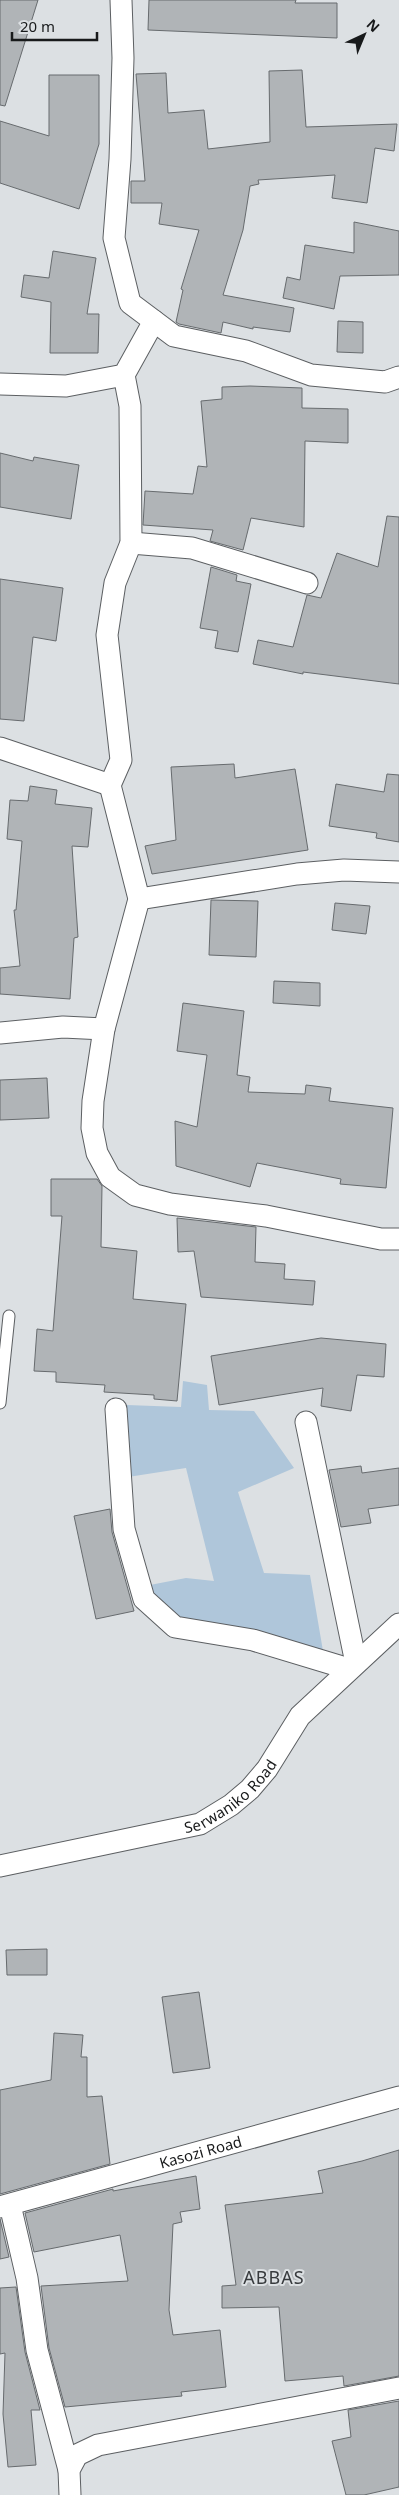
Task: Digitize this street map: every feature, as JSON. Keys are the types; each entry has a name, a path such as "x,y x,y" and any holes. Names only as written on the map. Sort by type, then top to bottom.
{"street":[{"path":"121,0 123,58 120,159 114,238 130,303 174,336 246,351 311,375 385,382 399,377"},
{"path":"154,321 124,375 130,406 131,542 115,583 107,635 120,760 110,785 139,899 104,1029 93,1101 92,1128 97,1153 110,1177 135,1195 170,1204 266,1216 382,1239 399,1239"},
{"path":"0,384 66,386 124,375"},
{"path":"131,542 192,548 306,583"},
{"path":"0,748 110,785"},
{"path":"139,899 297,874 344,870 399,872"},
{"path":"0,1033 63,1027 104,1029"},
{"path":"116,1409 124,1529 144,1600 175,1627 253,1640 352,1666 306,1422"},
{"name":"Serwaniko Road","path":"0,1866 200,1824 231,1805 250,1789 267,1769 300,1716 399,1624"},
{"name":"Kasozi Road","path":"5,2206 399,2097"},
{"path":"5,2206 28,2278 37,2350 69,2470 70,2495"},
{"path":"69,2470 77,2455 98,2444 399,2388"}],"lane":[{"path":"0,1403 10,1316"}],"shaded area":[{"path":"183,1381 207,1385 209,1410 254,1411 294,1468 238,1492 264,1573 310,1575 323,1651 176,1623 152,1600 150,1585 186,1578 214,1581 186,1468 128,1477 127,1405 181,1407"}],"building":[{"path":"0,0 38,0 5,106 0,105"},
{"path":"149,0 296,0 295,3 337,3 337,38 148,30"},
{"path":"302,70 306,127 397,124 394,151 375,148 367,203 332,198 335,175 258,180 259,184 250,186 243,230 223,295 294,308 290,332 253,327 253,329 223,322 221,333 179,324 176,322 183,290 181,289 199,230 159,224 162,203 131,203 131,181 145,181 136,74 166,73 168,113 204,110 208,149 270,142 269,71"},
{"path":"49,75 99,75 99,144 79,209 0,183 0,121 49,136"},
{"path":"354,222 399,231 399,275 340,276 334,309 283,298 287,277 300,280 305,245 354,253"},
{"path":"53,251 96,258 87,314 99,314 98,353 50,353 51,302 21,297 24,275 49,278"},
{"path":"338,321 363,322 363,353 337,352"},
{"path":"222,387 302,388 302,408 348,409 348,443 305,441 304,527 251,518 243,550 210,541 213,530 143,525 145,491 193,494 198,466 207,467 201,401 222,399"},
{"path":"0,453 33,461 34,457 79,465 71,519 0,507"},
{"path":"387,516 399,517 399,684 303,672 303,674 253,664 258,640 293,647 307,595 321,598 337,553 378,567"},
{"path":"211,567 237,575 236,581 251,584 238,652 215,648 218,631 200,628"},
{"path":"0,579 63,588 56,641 33,637 24,721 0,719"},
{"path":"234,764 235,778 295,769 308,850 152,874 145,846 176,840 171,767"},
{"path":"387,774 399,775 399,842 376,838 377,833 329,826 336,784 384,792"},
{"path":"30,786 57,790 55,804 92,808 88,847 72,846 78,937 74,938 70,999 0,994 0,968 20,966 14,910 16,910 22,841 7,839 10,800 28,801"},
{"path":"211,900 258,901 256,957 209,955"},
{"path":"335,903 370,906 366,934 332,930"},
{"path":"274,981 320,983 320,1006 273,1003"},
{"path":"183,1003 244,1011 237,1075 250,1077 248,1092 305,1094 306,1085 331,1088 329,1101 393,1108 386,1188 340,1184 341,1179 257,1163 250,1187 176,1166 175,1121 197,1127 207,1055 177,1051"},
{"path":"47,1078 49,1118 0,1120 0,1080"},
{"path":"51,1179 97,1179 102,1186 101,1247 137,1251 133,1299 186,1304 177,1401 154,1399 154,1395 104,1392 105,1385 56,1382 56,1372 34,1371 37,1329 53,1331 62,1216 51,1216"},
{"path":"177,1218 256,1227 255,1262 285,1264 284,1279 315,1281 313,1305 201,1297 194,1251 178,1252"},
{"path":"321,1338 386,1344 384,1377 357,1375 351,1411 321,1406 323,1388 219,1405 211,1356"},
{"path":"361,1466 362,1473 399,1468 399,1505 368,1509 371,1523 341,1527 329,1470"},
{"path":"110,1509 112,1532 134,1611 96,1619 74,1516"},
{"path":"47,1949 47,1975 7,1975 6,1950"},
{"path":"199,1992 210,2068 173,2073 162,1997"},
{"path":"54,2033 83,2035 81,2057 87,2057 87,2097 102,2096 110,2164 0,2194 0,2090 51,2080"},
{"path":"399,2150 399,2376 344,2386 343,2376 285,2381 279,2307 222,2308 222,2286 236,2285 225,2205 323,2193 318,2171"},
{"path":"196,2176 200,2209 180,2212 182,2222 173,2224 169,2310 173,2335 220,2330 226,2387 181,2392 182,2396 65,2407 49,2348 41,2286 128,2281 120,2235 34,2252 25,2213 113,2189 113,2191"},
{"path":"0,2219 9,2257 0,2259"},
{"path":"16,2287 25,2352 40,2410 31,2410 36,2465 8,2467 3,2414 5,2353 0,2354 0,2288"},
{"path":"399,2401 399,2487 364,2495 346,2495 332,2441 351,2437 348,2410"}],"district":[{"name":"ABBAS","path":"274,2277"}]}
